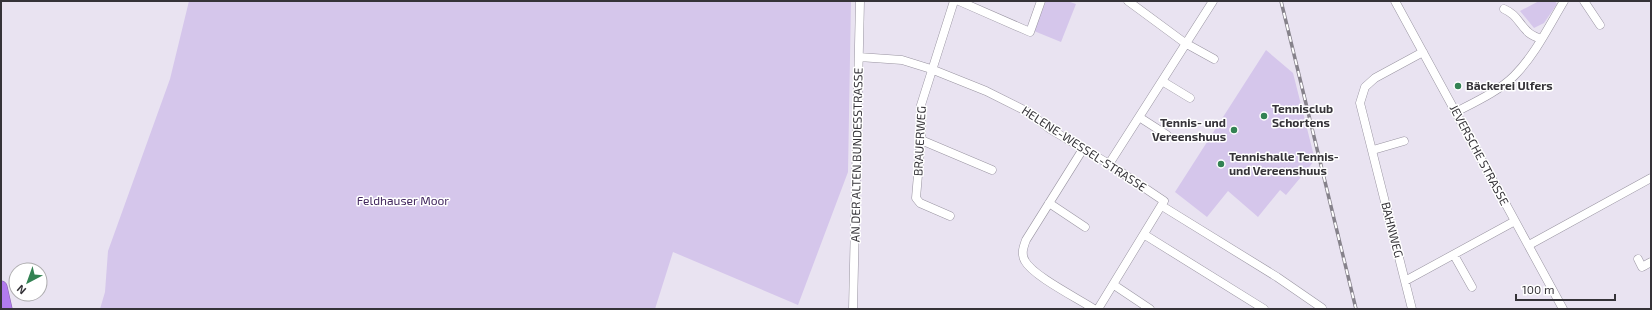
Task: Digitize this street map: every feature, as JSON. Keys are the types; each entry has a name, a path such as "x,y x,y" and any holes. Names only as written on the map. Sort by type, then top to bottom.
{"highway":[{"path":"1,287 6,309"}],"street":[{"name":"AN DER ALTEN BUNDESSTRASSE","path":"853,309 860,1"},
{"name":"BRAUERWEG","path":"950,216 920,203 916,198 921,140 921,106 954,1"},
{"path":"959,1 1030,32 1041,1"},
{"path":"1128,1 1185,43 1214,59"},
{"path":"1109,164 1213,1"},
{"name":"JEVERSCHE STRASSE","path":"1395,1 1563,309"},
{"path":"1456,112 1493,91 1514,76 1564,1"},
{"path":"1584,1 1600,25"},
{"path":"1504,9 1513,13 1528,32 1540,39"},
{"name":"BAHNWEG","path":"1412,309 1360,103 1365,87 1375,78 1423,52"},
{"name":"HELENE-WESSEL-STRASSE","path":"859,57 902,60 932,69 986,91 1004,102 1020,108 1082,149 1109,164 1164,201 1162,206"},
{"path":"1162,81 1190,98"},
{"path":"1139,117 1167,135"},
{"path":"921,140 992,170"},
{"path":"1373,150 1404,141"},
{"path":"1082,149 1026,240 1022,249 1025,261 1030,268 1044,279 1094,309"},
{"path":"1529,245 1651,178"},
{"path":"1049,203 1085,227"},
{"path":"1098,309 1162,206 1277,277 1322,308"},
{"path":"1405,281 1515,221"},
{"path":"1145,235 1264,309"},
{"path":"1454,255 1472,287"},
{"path":"1638,259 1642,267 1651,262"},
{"path":"1114,285 1150,309"}],"green space":[{"name":"Feldhauser Moor","path":"189,1 851,1 848,172 798,305 673,252 655,309 100,309 105,292 108,251 170,79"},
{"path":"1046,1 1067,1 1076,4 1061,42 1034,31"},
{"path":"1539,1 1555,1 1557,4 1544,23 1534,28 1520,11"},
{"name":"Tennisclub Schortens","path":"1266,50 1293,73 1315,160 1286,195 1280,190 1258,217 1228,191 1207,217 1175,192"}],"railway":[{"path":"1281,1 1356,309"}],"place":[{"name":"Bäckerei Ulfers","path":"1458,86"},
{"name":"Tennisclub Schortens","path":"1264,116"},
{"name":"Tennis- und Vereenshuus","path":"1234,130"},
{"name":"Tennishalle Tennis- und Vereenshuus","path":"1221,164"}]}
